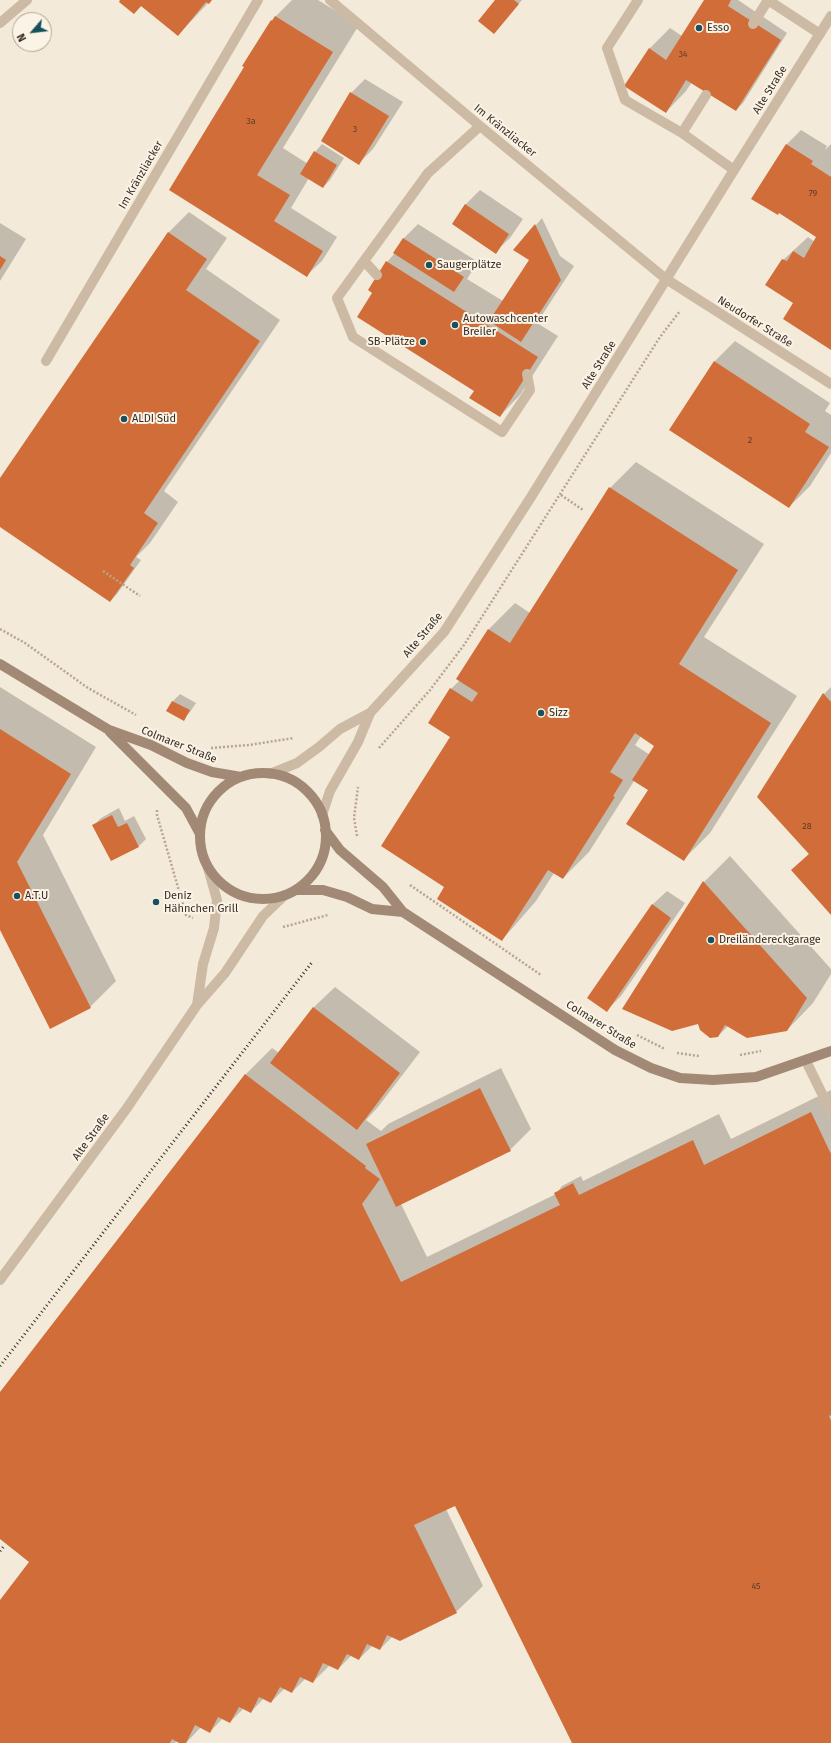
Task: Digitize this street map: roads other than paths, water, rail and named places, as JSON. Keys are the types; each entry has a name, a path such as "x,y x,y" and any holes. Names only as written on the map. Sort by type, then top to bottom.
{"main road":[{"name":"Colmarer Straße","path":"0,664 109,730 151,745 187,763 212,772 241,777"},
{"name":"Colmarer Straße","path":"109,730 186,808 200,834"},
{"path":"256,773 270,774 287,778 302,787 314,800 322,815 325,830 324,848 319,865 310,879 296,890 285,896 262,899 250,898 233,892 219,882 208,868 201,852 200,834 203,815 212,799 225,785 241,777 256,773"},
{"name":"Colmarer Straße","path":"325,830 340,850 383,887 403,912 615,1050 651,1068 680,1078 714,1080 756,1077 831,1051"},
{"name":"Colmarer Straße","path":"296,890 323,890 347,897 372,909 403,912"}],"street":[{"path":"0,23 27,0"},
{"name":"Im Kränzliacker","path":"46,362 258,0"},
{"name":"Im Kränzliacker","path":"330,0 666,279"},
{"path":"638,0 607,48 625,100 682,133 734,170"},
{"path":"753,24 768,0 820,34"},
{"name":"Alte Straße","path":"322,815 330,791 358,742 370,714 444,632 531,496 831,16"},
{"path":"682,133 706,95"},
{"path":"480,126 428,173 337,298 354,337 502,432 530,390 527,374"},
{"path":"364,261 377,276"},
{"name":"Neudorfer Straße","path":"666,279 831,384"},
{"name":"Alte Straße","path":"270,774 297,763 340,729 370,714"},
{"name":"Alte Straße","path":"196,1004 204,964 214,928 217,900 208,868"},
{"name":"Alte Straße","path":"0,1280 127,1108 196,1004 225,973 263,916 285,896"},
{"path":"806,1060 831,1112"}],"railway":[{"path":"0,1366 313,961"},
{"path":"0,1551 4,1546"}],"place":[{"name":"Esso","path":"699,28"},
{"name":"Saugerplätze","path":"429,265"},
{"name":"Autowaschcenter Breiler","path":"455,325"},
{"name":"SB-Plätze","path":"423,342"},
{"name":"ALDI Süd","path":"124,419"},
{"name":"Sizz","path":"541,713"},
{"name":"A.T.U","path":"17,896"},
{"name":"Deniz Hähnchen Grill","path":"156,902"},
{"name":"Dreiländereckgarage","path":"711,940"}]}
